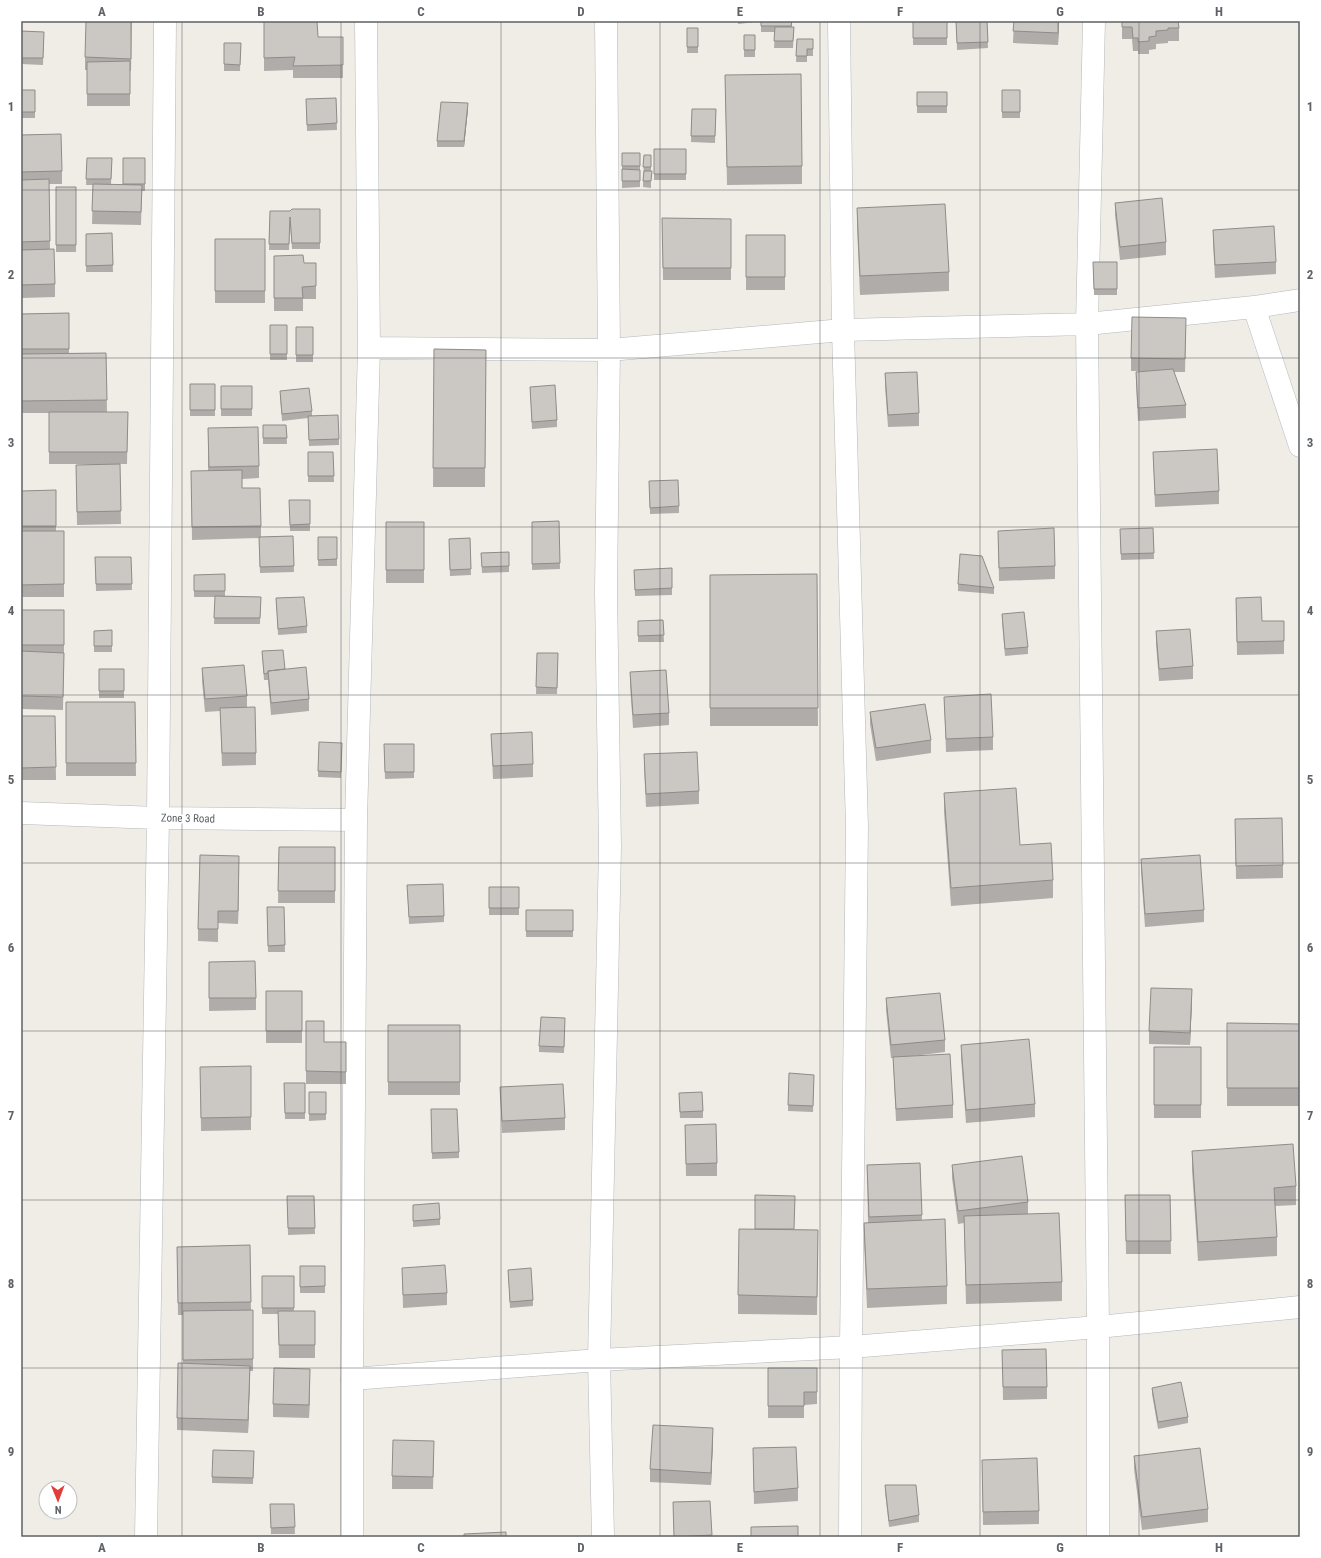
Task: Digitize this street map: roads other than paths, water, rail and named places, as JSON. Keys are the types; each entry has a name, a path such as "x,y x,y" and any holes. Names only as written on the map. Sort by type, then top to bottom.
{"street":[{"path":"146,1537 158,818 165,21"},
{"path":"352,1537 356,820 369,348 366,21"},
{"path":"603,1537 599,1360 610,847 606,591 609,350 606,21"},
{"path":"839,21 843,330 857,827 850,1537"},
{"path":"1094,21 1087,324 1098,1327 1098,1537"},
{"path":"369,348 609,350 843,330 1087,324 1254,307 1300,300"},
{"path":"1254,307 1300,446"},
{"name":"Zone 3 Road","path":"21,813 158,818 356,820"},
{"path":"352,1379 599,1360 851,1348 1098,1327 1300,1307"}]}
